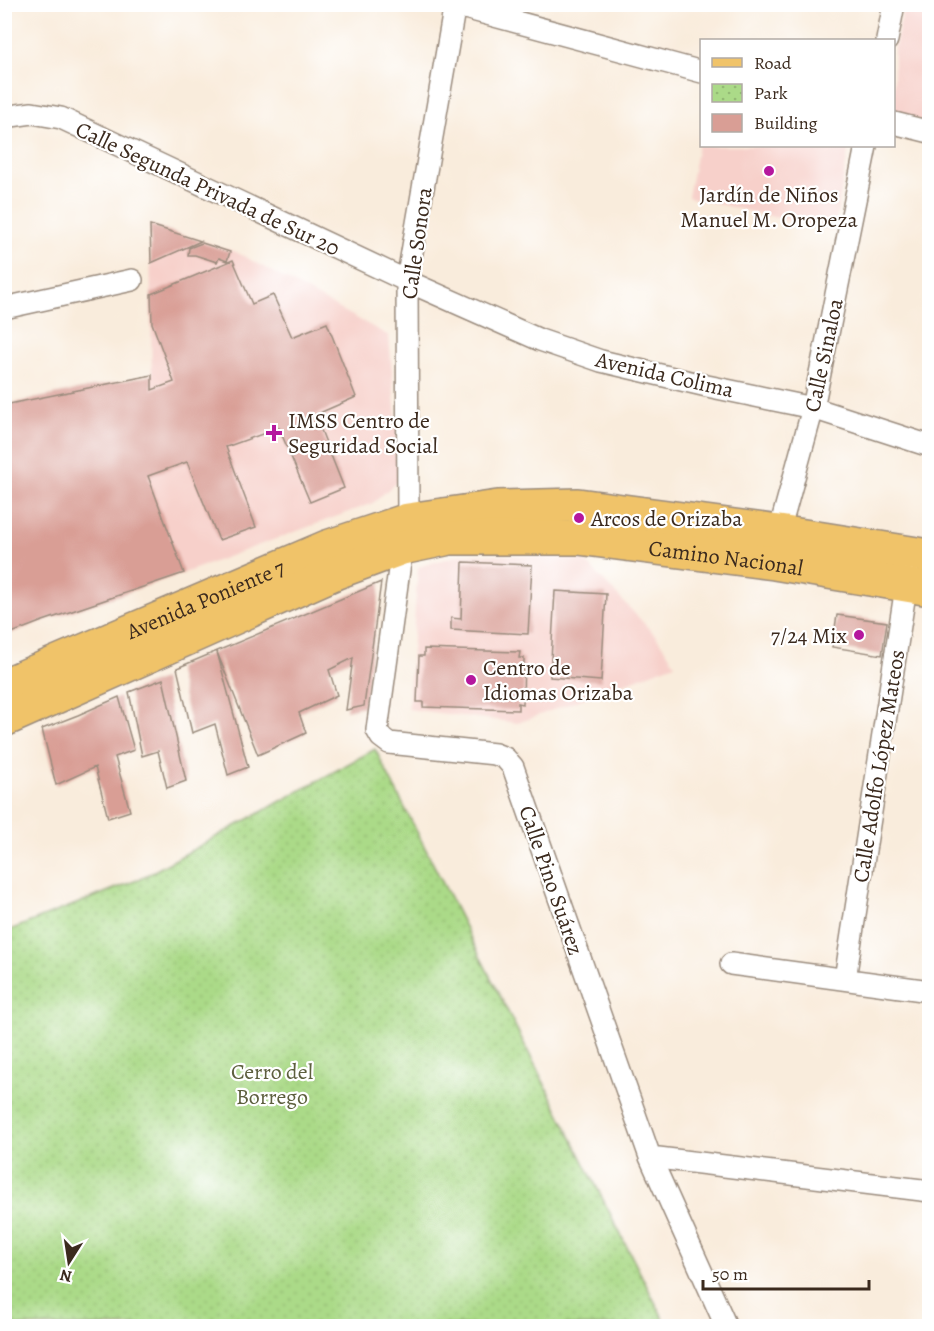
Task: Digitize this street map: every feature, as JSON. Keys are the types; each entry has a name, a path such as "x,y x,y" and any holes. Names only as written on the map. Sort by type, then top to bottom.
{"main road":[{"name":"Camino Nacional","path":"405,534 498,507 578,505 777,548 918,588"},
{"name":"Camino Nacional","path":"405,534 450,538 578,538 921,555"},
{"name":"Avenida Poniente 7","path":"4,685 327,547 405,534"},
{"name":"Avenida Poniente 7","path":"4,720 337,572 405,534"}],"street":[{"path":"886,39 894,4"},
{"path":"454,5 700,71"},
{"name":"Calle Sonora","path":"405,534 407,281 454,5"},
{"name":"Calle Segunda Privada de Sur 20","path":"4,117 32,113 61,118 407,281"},
{"path":"895,123 930,132"},
{"name":"Calle Sinaloa","path":"777,548 813,408 866,147"},
{"path":"4,308 132,280"},
{"name":"Avenida Colima","path":"407,281 540,340 601,361 813,408 930,446"},
{"name":"Calle Pino Suárez","path":"405,534 377,730 381,737 389,743 495,754 505,758 513,767 650,1157 726,1326"},
{"name":"Calle Adolfo López Mateos","path":"845,980 918,588 921,555"},
{"path":"731,964 930,991"},
{"path":"650,1157 930,1191"}],"shaded area":[{"path":"904,6 929,11 929,123 895,115 895,46"},
{"name":"Jardín de Niños Manuel M. Oropeza","path":"700,135 700,147 849,147 834,231 688,197"},
{"name":"IMSS Centro de Seguridad Social","path":"150,225 236,252 389,336 401,478 373,503 184,573 148,476 152,390"},
{"path":"463,554 582,558 656,636 675,664 518,723 408,709 418,567"}],"green space":[{"name":"Cerro del Borrego","path":"375,749 667,1326 5,1326 5,932 140,879"}],"building":[{"path":"150,225 201,241 151,263"},
{"path":"202,243 230,252 227,261 219,258 217,262 188,255 189,248"},
{"path":"233,260 252,304 273,295 292,337 327,323 356,397 315,415 344,488 310,502 279,428 226,447 256,527 219,540 187,462 148,476 184,573 4,636 4,405 152,375 152,390 174,382 152,323 151,294"},
{"path":"463,562 532,565 528,634 451,630 451,618 461,619"},
{"path":"381,582 364,706 346,710 353,658 329,670 337,695 299,713 306,733 258,755 217,652 248,767 228,775 215,724 192,733 177,668"},
{"path":"555,591 606,594 601,681 550,677"},
{"name":"7/24 Mix","path":"837,615 887,622 882,655 832,647"},
{"name":"Centro de Idiomas Orizaba","path":"424,649 520,652 519,658 524,658 523,704 518,703 518,710 423,707 423,702 417,702 419,656 424,656"},
{"path":"163,679 186,781 167,788 158,751 142,756 129,692"},
{"path":"119,697 134,750 115,757 130,811 108,818 95,767 56,785 42,729"}],"place":[{"name":"Jardín de Niños Manuel M. Oropeza","path":"769,171"},
{"name":"IMSS Centro de Seguridad Social","path":"274,433"},
{"name":"Arcos de Orizaba","path":"579,518"},
{"name":"7/24 Mix","path":"859,635"},
{"name":"Centro de Idiomas Orizaba","path":"471,680"}]}
